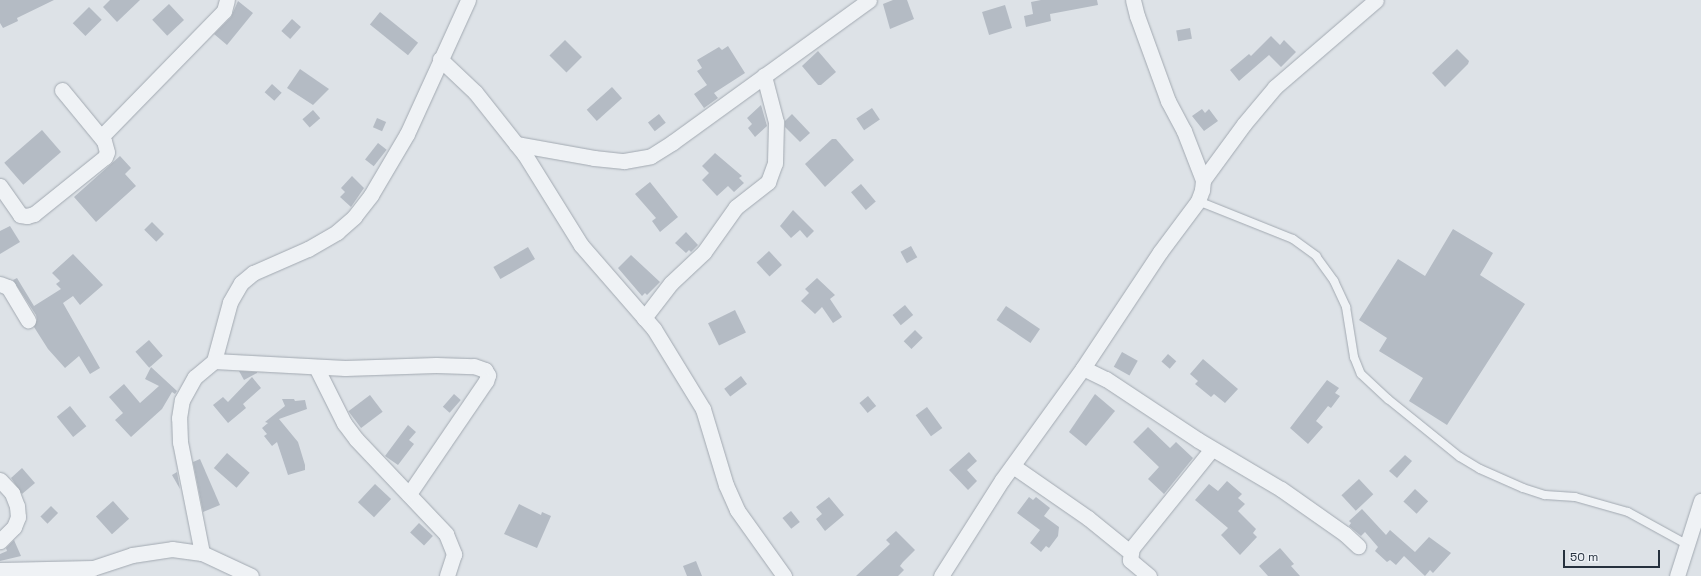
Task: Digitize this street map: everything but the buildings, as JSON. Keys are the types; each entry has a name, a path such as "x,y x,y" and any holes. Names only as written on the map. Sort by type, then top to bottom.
{"street":[{"path":"101,137 224,11 227,0"},
{"path":"202,553 180,442 179,418 182,400 195,377 214,361 230,302 241,283 253,273 308,249 337,232 354,217 371,195 407,134 468,0"},
{"path":"516,144 617,160 651,156 674,142 869,0"},
{"path":"1133,0 1168,101 1184,131 1203,180"},
{"path":"940,576 1013,466 1083,368 1160,252 1198,201 1203,180 1244,124 1275,87 1376,0"},
{"path":"440,59 475,92 516,144 555,200 581,245 654,329 703,409 726,485 737,510 784,576"},
{"path":"644,318 671,283 704,252 736,207 768,182 775,163 776,122 764,76"},
{"path":"0,186 20,215 34,214 105,157 107,147 101,137 62,90"},
{"path":"0,284 8,287 28,320"},
{"path":"214,361 316,367 400,368 436,364 474,366 485,370 488,375 486,381 409,494"},
{"path":"316,367 352,433 409,494 450,541 454,554 447,576"},
{"path":"1083,368 1106,379 1212,449 1281,489 1345,534 1358,546"},
{"path":"1150,576 1130,560 1130,552 1212,449"},
{"path":"1013,466 1088,518 1130,552"},
{"path":"0,480 12,493 18,506 18,517 14,527 0,540"},
{"path":"1677,576 1701,501"},
{"path":"0,570 62,573 93,568 132,555 172,549 202,553 251,576"}],"lane":[{"path":"1198,201 1293,239 1316,256 1334,281 1346,308 1354,356 1361,374 1388,400 1460,457 1480,469 1523,488 1546,495 1575,497 1628,512 1688,545"}]}
